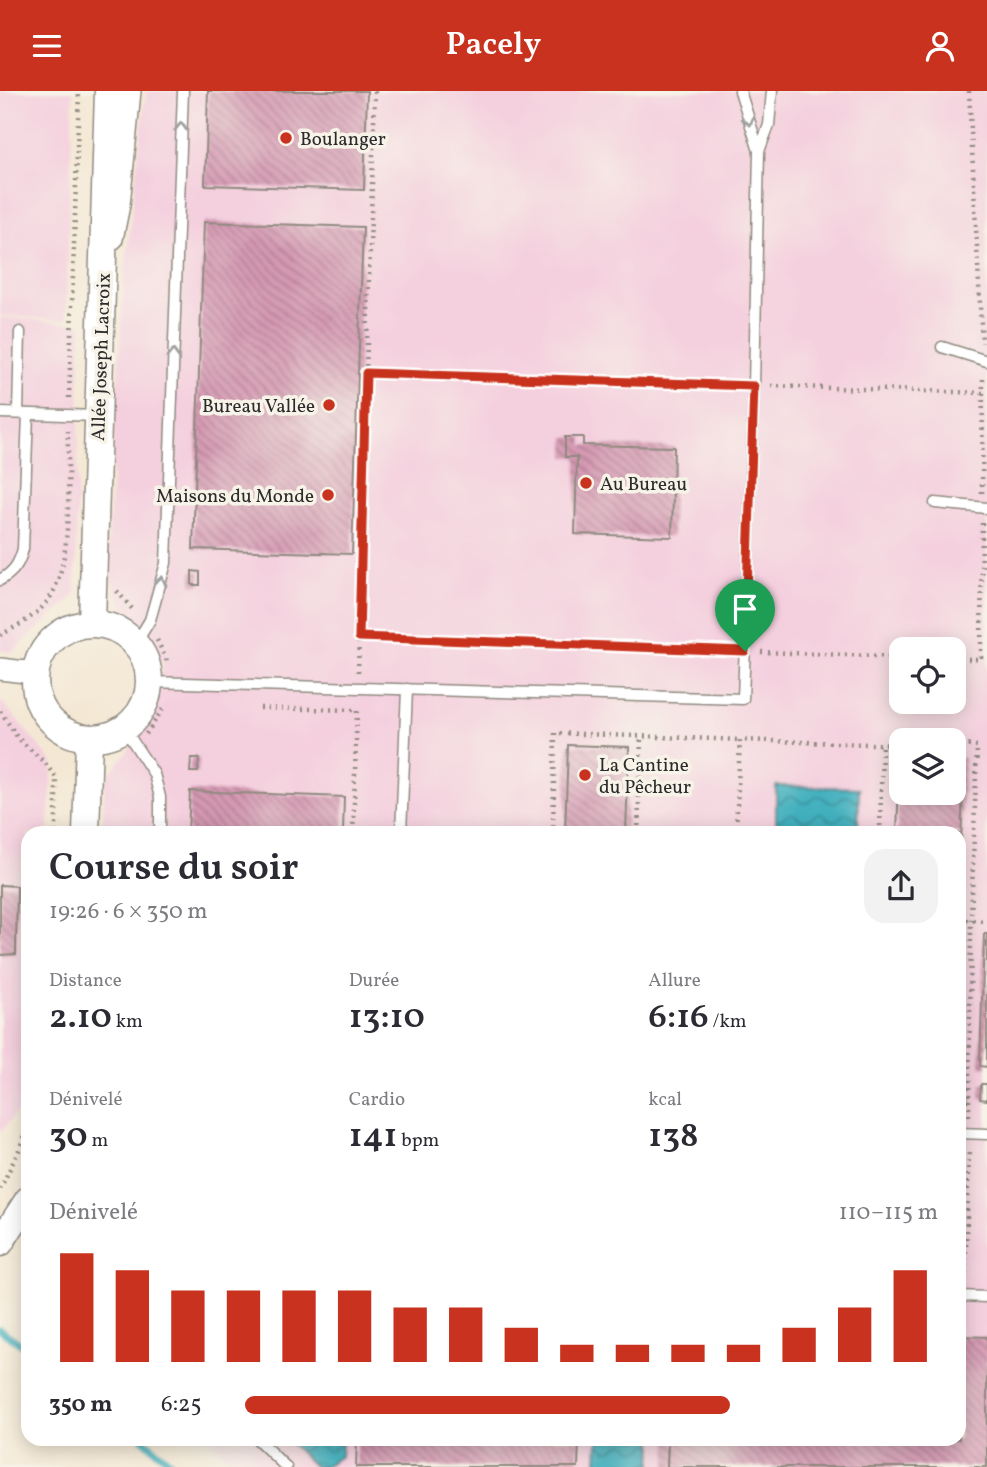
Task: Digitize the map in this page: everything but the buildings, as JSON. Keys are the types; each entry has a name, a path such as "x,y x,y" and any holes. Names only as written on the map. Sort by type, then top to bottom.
{"street":[{"name":"Allée Joseph Lacroix","path":"92,623 108,91"},
{"path":"104,253 113,236 119,205 130,91"},
{"path":"92,623 110,626 146,641 150,682 135,732 89,738 71,734 54,724 42,710 35,692 34,673 39,657 48,643 60,632 75,625 92,623"},
{"path":"0,669 34,673"},
{"path":"86,826 89,738"},
{"path":"0,1232 21,1207"},
{"path":"0,1243 21,1210"}],"lane":[{"path":"146,641 166,563 183,91"},
{"path":"150,682 743,699 759,151 740,91"},
{"path":"759,151 769,125 772,91"},
{"path":"0,580 19,564 23,549 20,332"},
{"path":"942,347 985,361"},
{"path":"0,413 98,416"},
{"path":"935,503 985,507"},
{"path":"401,826 407,689"},
{"path":"135,732 154,774 160,797 160,826"},
{"path":"966,1133 987,1134"},
{"path":"966,1296 987,1297"},
{"path":"264,1446 286,1467"}],"path":[{"path":"0,635 38,611 50,597 62,569 66,527 79,91"},
{"path":"358,676 374,91"},
{"path":"966,659 981,659 985,507 985,361 969,91"},
{"path":"366,373 984,393"},
{"path":"359,637 889,657"},
{"path":"146,641 167,661"},
{"path":"135,732 164,706"},
{"path":"260,708 357,710 353,826"},
{"path":"0,711 18,738 45,763 56,778 56,826"},
{"path":"553,826 555,733 889,744"},
{"path":"638,826 640,737"},
{"path":"736,826 740,740"},
{"path":"880,826 882,744"},
{"path":"966,746 977,746 969,1100 966,1120"},
{"path":"966,921 987,921"},
{"path":"0,1189 21,1144"}],"shaded area":[{"path":"0,91 73,91 66,320 0,315"},
{"path":"146,91 987,91 987,1467 238,1467 216,1446 966,1446 966,826 102,826 105,780 130,748 164,665 131,622 109,576 108,544 124,279"},
{"path":"0,317 81,324 75,595 12,652 0,651"},
{"path":"0,699 53,763 48,826 21,826 21,1106 0,1133"}],"water":[{"path":"776,786 859,788 858,826 776,826"},
{"path":"293,1446 342,1446 341,1456 323,1467 315,1467"},
{"path":"598,1446 653,1446 652,1467 597,1467"}],"waterway":[{"path":"0,1330 21,1344"},
{"path":"151,1446 176,1467"}],"place":[{"name":"Boulanger","path":"286,138"},
{"name":"Bureau Vallée","path":"329,405"},
{"name":"Au Bureau","path":"586,483"},
{"name":"Maisons du Monde","path":"328,495"},
{"name":"La Cantine du Pêcheur","path":"585,775"}],"route":[{"path":"366,373 754,386 745,651 359,637 366,373"}]}
